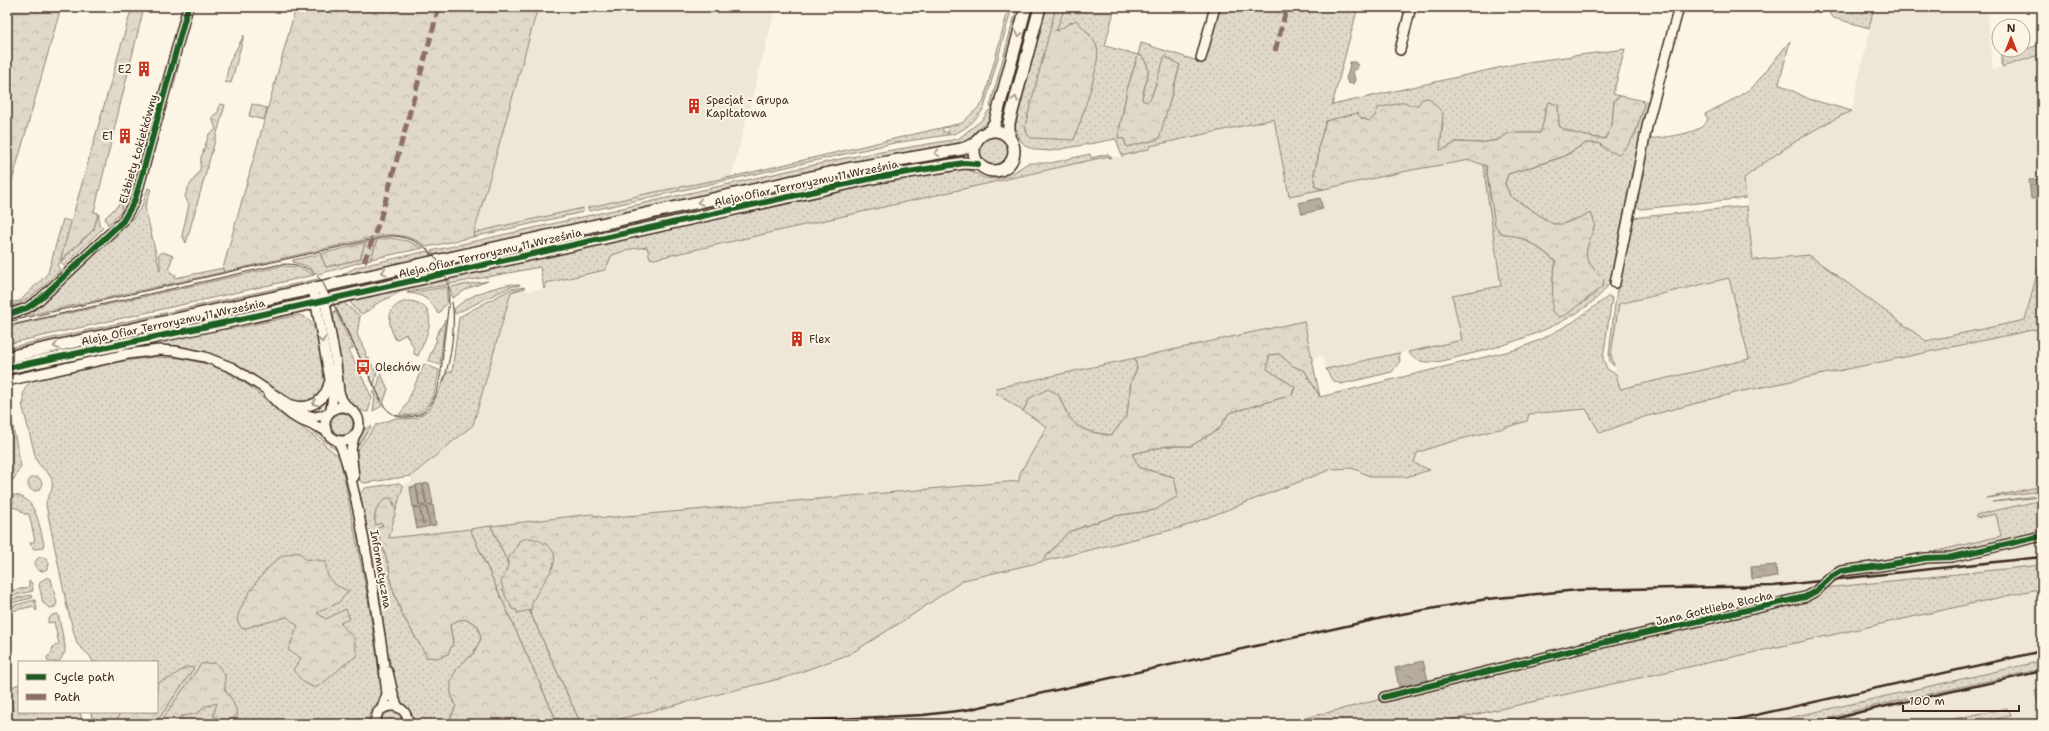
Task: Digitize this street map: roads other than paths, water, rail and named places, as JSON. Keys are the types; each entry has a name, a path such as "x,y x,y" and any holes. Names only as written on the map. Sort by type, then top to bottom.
{"street":[{"name":"Elżbiety Łokietkówny","path":"7,315 19,312 32,306 123,221 130,211 138,191 188,7"},
{"path":"989,132 1000,132 1008,138 1014,150 1010,165 994,172 987,171 978,164 974,157 974,144 979,138 989,132 995,122 1026,7"},
{"path":"1008,138 1009,123 1040,7"},
{"path":"1201,58 1215,7"},
{"path":"1400,50 1411,7"},
{"path":"1615,283 1648,122 1679,7"},
{"name":"Aleja Ofiar Terroryzmu 11 Września","path":"7,357 847,169 962,149 974,144"},
{"name":"Aleja Ofiar Terroryzmu 11 Września","path":"7,368 320,301 878,177 964,163 978,164"},
{"path":"318,287 333,396 325,426 327,432"},
{"path":"320,301 339,392 348,408"},
{"path":"7,381 128,354 159,350 191,353 219,362 238,371 309,416 319,417 337,407 353,410 359,421 359,427 354,437 342,441 336,440 320,427 294,416 277,403 266,390"},
{"path":"290,404 307,406 318,403 326,393 330,382"},
{"name":"Informatyczna","path":"354,437 351,450 355,493 382,650 387,694 382,708 375,717 374,724"},
{"name":"Informatyczna","path":"336,440 340,443 344,452 355,493"},
{"name":"Jana Gottlieba Blocha","path":"1384,697 1602,643 1805,597 1816,591 1831,577 1841,571 1926,558 1952,557 2042,536"},
{"name":"Informatyczna","path":"382,650 394,698 398,707 407,715 408,724"},
{"path":"382,708 388,706 398,707"}],"water":[{"path":"1350,62 1355,62 1358,65 1357,69 1353,71 1355,80 1353,84 1348,83 1346,78"},
{"path":"2042,179 2042,198 2031,199 2029,180"},
{"path":"1320,198 1323,209 1302,214 1299,203"},
{"path":"429,483 433,504 427,505 423,484"},
{"path":"422,484 426,505 420,506 416,485"},
{"path":"416,486 419,506 413,507 410,487"},
{"path":"433,505 436,525 430,526 427,506"},
{"path":"426,506 430,526 417,529 413,508 419,507 423,524 420,507"},
{"path":"1776,565 1777,577 1752,579 1751,567"},
{"path":"1423,661 1428,680 1399,687 1395,668"}],"tram line":[{"path":"7,322 388,236 411,240 429,251 437,259 443,269 447,279 449,291 441,375 438,387 428,408 419,414 408,417 395,415 384,406 323,283 309,269 297,265 277,265 7,326"},
{"path":"443,381 452,342 452,302"}],"railway":[{"path":"729,724 923,715 966,710 1396,615 1487,599 1578,590 1774,586 2042,557"},
{"path":"1716,724 2042,651"},
{"path":"1817,724 1860,712 2042,671"}],"place":[{"name":"E2","path":"144,69"},
{"name":"Specjał - Grupa Kapitałowa","path":"694,106"},
{"name":"E1","path":"125,136"},
{"name":"Flex","path":"797,339"},
{"name":"Olechów","path":"363,367"}]}
